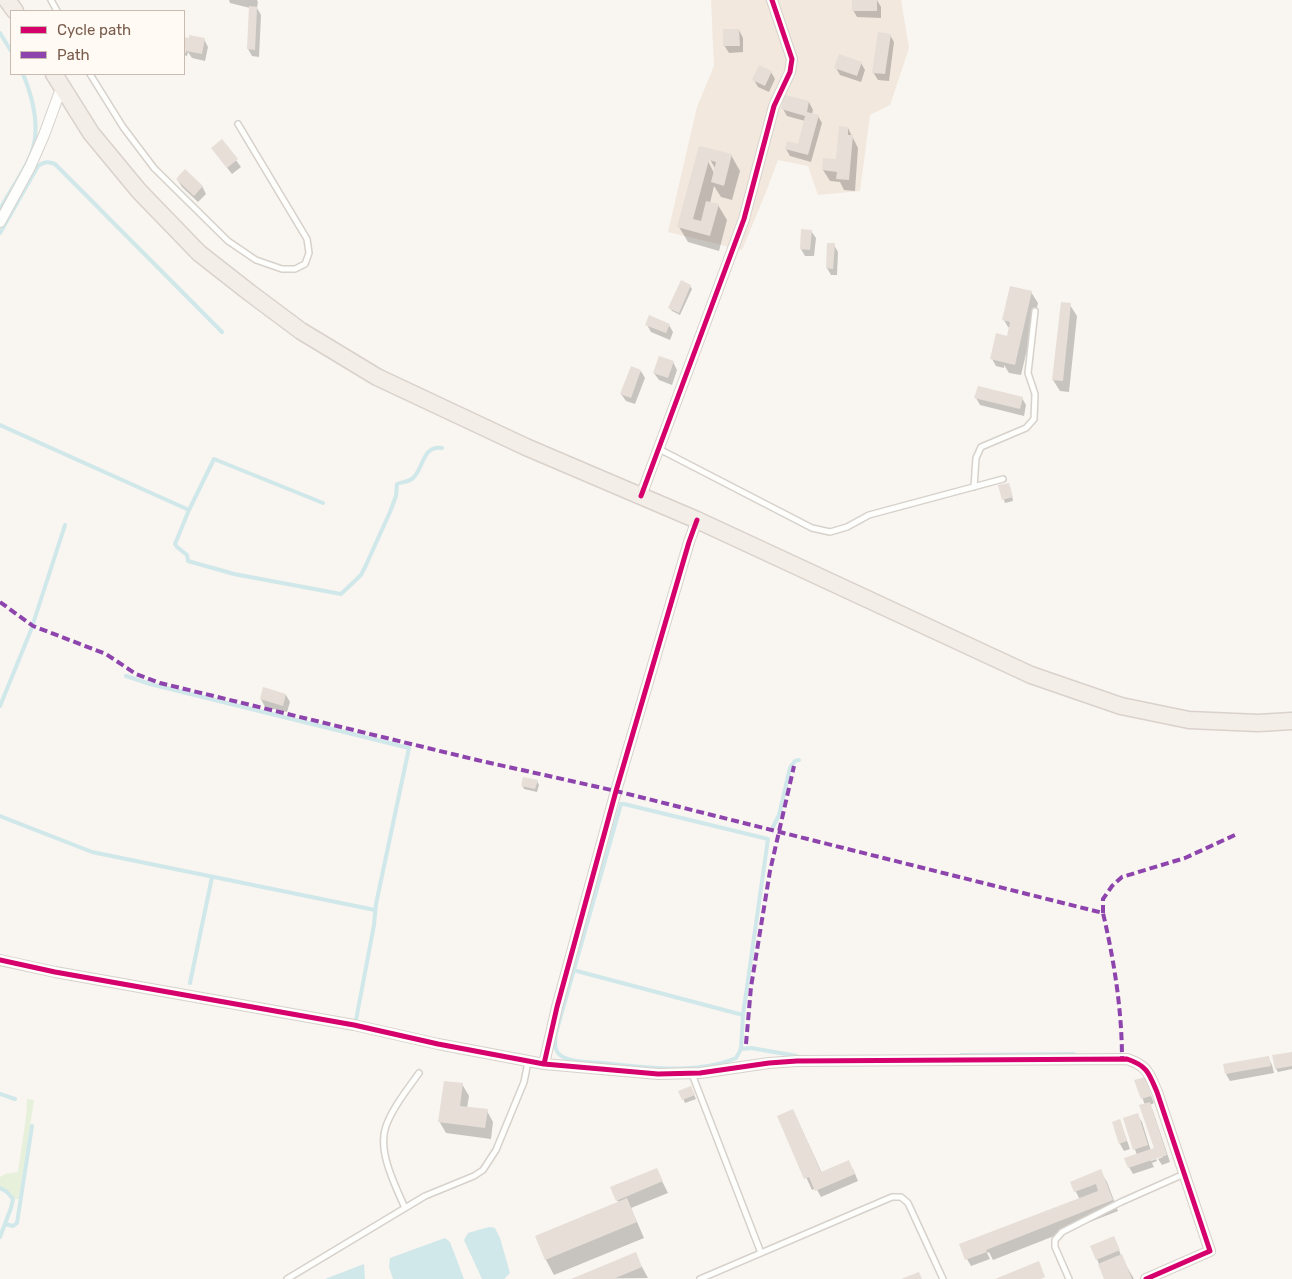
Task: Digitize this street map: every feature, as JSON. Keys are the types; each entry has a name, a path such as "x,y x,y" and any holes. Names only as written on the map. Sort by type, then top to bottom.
{"main road":[{"path":"58,80 91,133 139,191 199,252 301,331 377,377 526,446 697,520 1032,675 1121,706 1189,720 1258,723 1292,721"}],"street":[{"path":"641,496 744,219 774,106 790,72 792,59 772,0"},
{"path":"0,222 30,167 44,135 58,80"},
{"path":"544,1064 557,1007 616,791 697,520"},
{"path":"0,960 55,972 354,1025 438,1044 544,1064 658,1074 692,1074 797,1061 1127,1059 1141,1064 1150,1075 1210,1251 1146,1279"}],"lane":[{"path":"91,75 123,127 154,168 228,241 256,260 282,269 295,269 305,264 310,253 307,239 238,124"},
{"path":"974,487 976,458 981,447 1026,428 1034,419 1035,394 1028,373 1035,311"},
{"path":"658,449 812,528 830,532 847,527 869,515 1003,479"},
{"path":"287,1279 425,1196 474,1176 483,1170 500,1142 524,1082 528,1062"},
{"path":"405,1208 388,1167 384,1141 386,1127 401,1099 419,1073"},
{"path":"692,1074 761,1253"},
{"path":"1069,1279 1055,1247 1055,1240 1062,1232 1184,1173"},
{"path":"700,1279 892,1197 901,1197 908,1203 943,1279"}],"shaded area":[{"path":"711,0 901,0 909,48 890,105 870,115 860,191 818,195 808,166 778,160 742,250 668,232 697,107 714,66"}],"green space":[{"path":"27,1099 34,1100 19,1199 15,1199 8,1191 0,1187 0,1177 5,1174 18,1172"}],"water":[{"path":"489,1227 495,1228 500,1238 510,1273 504,1279 482,1279 464,1240 468,1233"},
{"path":"445,1238 450,1242 464,1279 393,1279 389,1267 390,1258"},
{"path":"364,1264 365,1279 325,1279"}],"building":[{"path":"852,0 877,0 877,11 852,11"},
{"path":"249,6 257,7 255,50 247,49"},
{"path":"723,29 739,29 740,46 723,46"},
{"path":"878,32 891,34 885,74 872,73"},
{"path":"189,35 205,38 202,54 186,51 185,53 185,37 189,38"},
{"path":"839,54 862,62 857,76 834,68"},
{"path":"759,65 772,71 765,86 752,80"},
{"path":"785,95 809,101 807,112 819,115 808,155 785,149 787,141 798,144 805,116 781,109"},
{"path":"839,126 848,127 848,135 853,135 849,180 836,179 837,172 822,170 823,158 836,159"},
{"path":"222,139 238,159 227,168 211,148"},
{"path":"699,146 732,154 724,186 711,182 716,162 709,160 693,219 701,221 706,201 719,204 710,236 677,227"},
{"path":"185,169 203,186 194,196 176,179"},
{"path":"801,229 812,230 810,250 800,249"},
{"path":"827,243 835,243 833,269 826,268"},
{"path":"681,280 691,285 679,313 668,308"},
{"path":"1010,286 1032,291 1015,365 990,359 996,333 1007,336 1010,322 1002,320"},
{"path":"1061,302 1071,303 1063,381 1052,380"},
{"path":"649,315 670,324 666,333 645,325"},
{"path":"659,356 674,361 668,378 653,373"},
{"path":"631,366 641,370 631,398 620,394"},
{"path":"978,386 1023,397 1020,409 974,398"},
{"path":"1009,483 1013,497 1002,500 998,485"},
{"path":"263,687 286,694 283,706 260,699"},
{"path":"523,777 538,780 535,789 521,786"},
{"path":"1292,1052 1292,1066 1275,1069 1272,1055"},
{"path":"1269,1056 1271,1066 1225,1074 1223,1064"},
{"path":"1145,1077 1151,1096 1141,1099 1134,1080"},
{"path":"444,1081 463,1083 460,1106 488,1109 485,1128 438,1122"},
{"path":"691,1086 695,1095 682,1100 678,1091"},
{"path":"1150,1102 1167,1155 1128,1168 1124,1158 1154,1148 1139,1105"},
{"path":"793,1109 821,1172 849,1160 855,1174 815,1191 809,1177 804,1179 777,1116"},
{"path":"1138,1113 1148,1145 1133,1150 1123,1118"},
{"path":"1120,1119 1127,1141 1119,1144 1112,1122"},
{"path":"657,1168 663,1181 616,1201 610,1187"},
{"path":"1101,1169 1113,1200 965,1260 959,1244 1098,1191 1096,1184 1074,1192 1070,1182"},
{"path":"627,1198 637,1222 545,1260 535,1236"},
{"path":"1114,1236 1120,1250 1096,1260 1090,1246"},
{"path":"636,1252 642,1267 613,1279 571,1279"},
{"path":"1122,1254 1132,1279 1104,1279 1098,1264"},
{"path":"1039,1261 1045,1277 1041,1279 995,1279"},
{"path":"919,1272 922,1279 901,1279"}],"waterway":[{"path":"0,33 10,49"},
{"path":"0,209 24,168 34,144 36,124 33,103 23,75"},
{"path":"0,233 38,166 46,162 55,164 222,332"},
{"path":"0,425 189,510 214,459 323,503"},
{"path":"189,510 175,544 187,555 188,561 234,574 341,594 361,575 390,512 396,496 397,484 413,478 427,454 435,448 442,448"},
{"path":"0,706 31,630 65,525"},
{"path":"126,676 150,684 409,748 376,904 374,925 356,1020"},
{"path":"773,827 779,815 790,768 795,761 799,760"},
{"path":"741,1049 743,1015 768,839 621,804 556,1033 555,1047 558,1053 567,1059 577,1061 652,1068 704,1067 736,1058 741,1049 751,1048 797,1056"},
{"path":"0,816 92,852 375,910"},
{"path":"190,983 212,877"},
{"path":"573,970 743,1015"},
{"path":"961,1055 1074,1054"},
{"path":"0,1094 15,1099"},
{"path":"5,1224 13,1226 17,1223 32,1126"},
{"path":"0,1188 13,1199 0,1237"}],"marked path":[{"path":"0,602 33,626 106,654 136,674 160,683 477,760 616,791 1103,913 1117,985 1122,1059"},
{"path":"746,1044 751,987 770,871 794,766"},
{"path":"1103,913 1103,899 1112,886 1122,877 1185,858 1237,834"}],"cycle path":[{"path":"641,496 744,219 774,106 790,72 792,59 772,0"},
{"path":"544,1064 557,1007 616,791 697,520"},
{"path":"0,960 55,972 354,1025 438,1044 544,1064 658,1074 700,1073 797,1061 1127,1059 1144,1068 1150,1075 1210,1251 1146,1279"}]}
